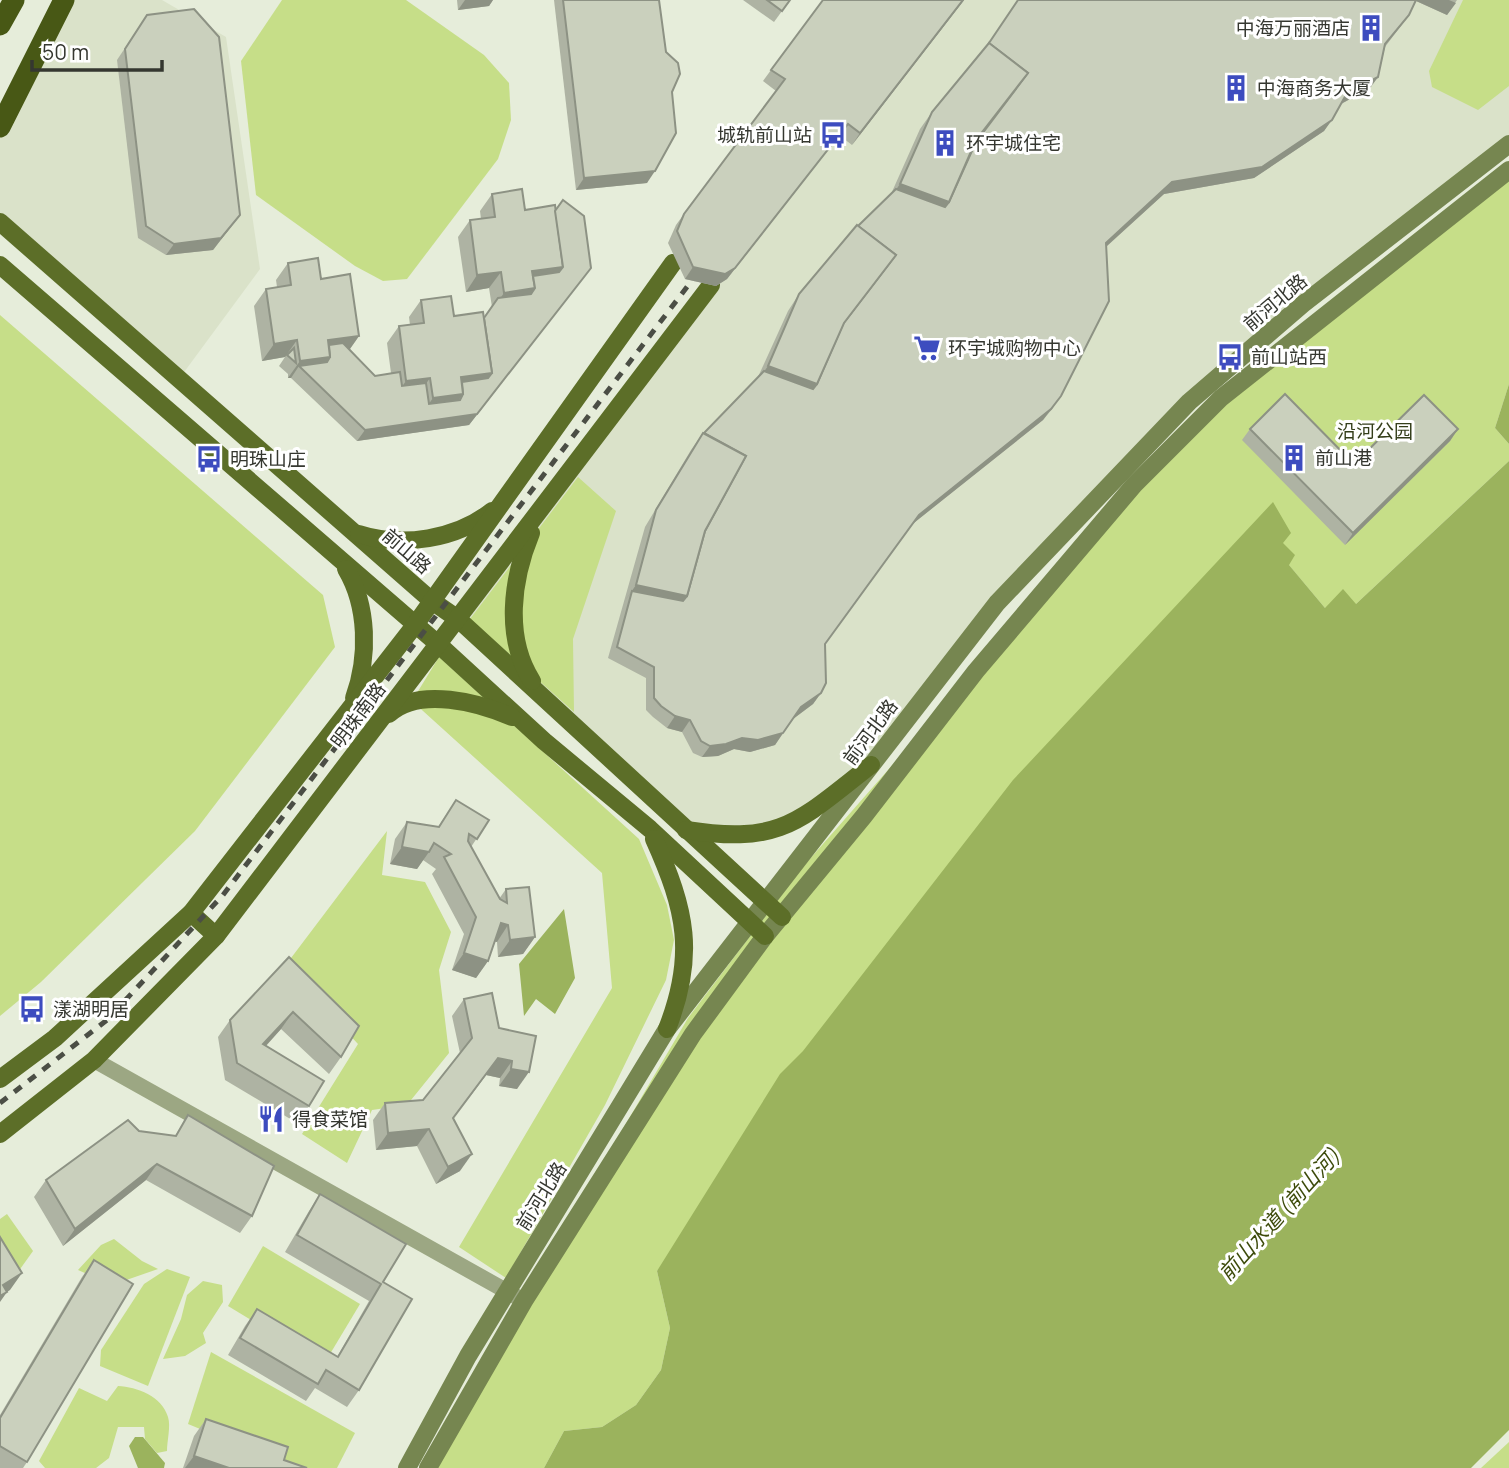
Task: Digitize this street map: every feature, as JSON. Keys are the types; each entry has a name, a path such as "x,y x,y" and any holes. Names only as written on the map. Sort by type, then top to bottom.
{"highway":[{"path":"0,25 14,0"},
{"path":"0,127 64,0"}],"main road":[{"name":"前河北路","path":"407,1468 506,1292 667,1029 997,604 1189,402 1303,304 1509,144"},
{"path":"428,1468 524,1301 693,1034 765,936 975,671 1134,485 1222,398 1509,170"},
{"name":"前山路","path":"0,222 432,601 458,619 782,916"},
{"name":"明珠南路","path":"0,1079 55,1038 191,913 415,625 673,263"},
{"path":"0,265 650,829 765,936"},
{"name":"明珠南路","path":"0,1134 94,1060 216,936 711,285"},
{"path":"354,532 395,540 433,537 477,521 503,502"},
{"path":"542,508 522,557 514,603 518,647 528,674 545,698"},
{"path":"335,555 352,580 362,616 363,661 348,711"},
{"path":"379,723 393,710 406,703 434,700 478,706 527,725"},
{"path":"686,830 732,836 756,835 783,828 809,814 871,765"},
{"path":"650,829 680,902 686,935 680,998 667,1029"},
{"path":"191,913 216,936"}],"street":[{"path":"94,1060 524,1301"}],"shaded area":[{"path":"64,0 162,0 226,37 260,269 179,379 0,221 0,127"},
{"path":"928,0 1509,0 1509,144 1188,402 996,604 871,765 783,828 686,830 458,619"}],"green space":[{"path":"282,0 406,0 484,55 509,83 511,120 498,159 407,279 383,281 355,266 256,195 241,61"},
{"path":"1463,0 1509,0 1509,86 1478,110 1432,87 1429,71"},
{"name":"沿河公园","path":"1509,178 1509,384 1495,428 1509,444 1509,461 1356,604 1325,608 1288,564 1295,555 657,1271 670,1328 661,1370 636,1405 602,1427 564,1431 544,1468 437,1468 523,1299 688,1018 801,869 1170,449"},
{"path":"0,315 323,595 335,647 195,831 41,982 0,1016"},
{"path":"578,477 616,511 573,639 574,712 470,619"},
{"path":"439,657 639,839 667,905 674,940 666,980 605,1105 506,1278 459,1247 612,988 602,873 412,701"},
{"path":"387,831 382,875 425,882 451,932 439,970 449,1053 407,1105 372,1110 347,1163 302,1134 358,1044 285,966"},
{"path":"7,1214 33,1251 13,1279 0,1260 0,1219"},
{"path":"114,1239 142,1261 158,1269 112,1285 78,1270 101,1245"},
{"path":"263,1246 360,1304 324,1364 228,1306"},
{"path":"167,1269 190,1277 148,1386 100,1366 101,1350 144,1284"},
{"path":"203,1281 222,1285 223,1302 203,1333 206,1343 185,1356 163,1359 181,1319 187,1295"},
{"path":"211,1352 355,1433 337,1468 295,1468 188,1424"},
{"path":"118,1386 141,1391 160,1403 169,1421 167,1451 157,1453 145,1439 144,1427 118,1427 109,1458 96,1468 45,1468 39,1461 79,1388 107,1401"},
{"path":"1509,1442 1509,1468 1481,1468"}],"water":[{"path":"1509,384 1509,444 1495,428"},
{"name":"前山水道 (前山河)","path":"1509,461 1509,1430 1471,1468 544,1468 564,1431 602,1427 636,1405 661,1370 670,1328 657,1271 780,1074 803,1051 1013,780 1273,502 1291,533 1283,543 1295,555 1289,565 1325,608 1343,589 1356,604"},
{"path":"564,909 575,978 555,1014 536,999 524,1016 519,964"},
{"path":"135,1437 143,1437 165,1463 164,1468 138,1468 129,1446"}],"building":[{"path":"563,0 659,0 666,52 678,63 680,74 672,92 676,133 655,171 584,178"},
{"path":"767,0 790,0 782,11"},
{"path":"823,0 963,0 860,133 848,124 735,268 725,274 693,267 677,231 684,214 785,79 771,70"},
{"name":"环宇城购物中心","path":"1018,0 1416,0 1409,15 1385,44 1378,77 1347,93 1332,120 1262,167 1172,182 1106,243 1109,301 1061,396 1051,409 919,515 825,644 826,683 821,693 801,707 783,733 758,740 742,738 710,746 701,741 690,720 675,716 654,698 654,667 617,647 632,591 683,601 687,596 705,531 746,456 704,433 764,371 813,389 817,384 843,324 896,255 858,226 896,189 945,207 949,202 976,142 1028,73 989,43"},
{"path":"194,9 219,37 240,215 221,238 174,244 146,226 125,49 147,15"},
{"name":"环宇城住宅","path":"989,43 1028,73 976,140 949,202 900,184 932,112"},
{"path":"522,189 525,210 555,205 563,267 532,271 535,288 504,293 501,272 477,275 470,220 495,217 492,194"},
{"path":"563,200 584,216 591,268 477,414 365,430 299,366 327,362 330,357 329,345 343,343 375,376 400,372 402,386 426,383 429,404 460,400 463,394 462,382 488,378 492,373 484,318 498,298 531,294 535,288 533,276 559,272 563,267 555,211"},
{"path":"857,225 896,255 844,323 817,384 768,366 799,294"},
{"path":"318,258 321,279 350,274 359,336 328,340 330,357 300,361 297,340 274,344 266,289 291,285 288,263"},
{"path":"451,296 454,316 483,312 492,373 461,377 463,394 433,398 430,378 406,381 399,326 424,323 421,300"},
{"path":"294,348 296,363 287,355"},
{"name":"前山港","path":"1285,394 1354,464 1424,395 1458,429 1353,533 1250,429"},
{"path":"703,433 746,456 705,531 687,596 636,585 656,510"},
{"path":"456,800 489,820 477,839 469,834 468,841 500,899 507,903 506,889 529,887 535,937 510,940 508,925 501,923 488,961 464,953 476,917 444,857 451,854 434,843 429,852 402,847 407,822 439,827"},
{"path":"289,957 359,1026 341,1057 293,1012 263,1044 324,1081 309,1106 237,1063 230,1020"},
{"path":"492,993 499,1028 536,1036 529,1072 511,1069 512,1061 498,1058 453,1118 472,1154 448,1167 429,1129 388,1133 385,1103 423,1100 472,1038 464,999"},
{"path":"188,1115 274,1166 252,1216 157,1164 75,1229 46,1180 128,1120 139,1131 176,1136"},
{"path":"320,1194 406,1244 383,1282 412,1299 359,1390 326,1370 318,1384 240,1338 257,1309 338,1357 381,1284 297,1235"},
{"path":"0,1237 22,1273 3,1285 7,1292 0,1296"},
{"path":"94,1260 133,1284 27,1462 0,1446 0,1418"},
{"path":"206,1419 288,1447 284,1460 307,1468 229,1468 194,1456"}],"railway":[{"path":"0,1103 107,1020 223,895 703,266"}],"place":[{"name":"中海万丽酒店","path":"1371,28"},
{"name":"中海商务大厦","path":"1236,88"},
{"name":"城轨前山站","path":"833,135"},
{"name":"环宇城住宅","path":"945,143"},
{"name":"环宇城购物中心","path":"927,348"},
{"name":"前山站西","path":"1230,357"},
{"name":"前山港","path":"1294,458"},
{"name":"明珠山庄","path":"209,459"},
{"name":"漾湖明居","path":"32,1009"},
{"name":"得食菜馆","path":"271,1119"}]}
